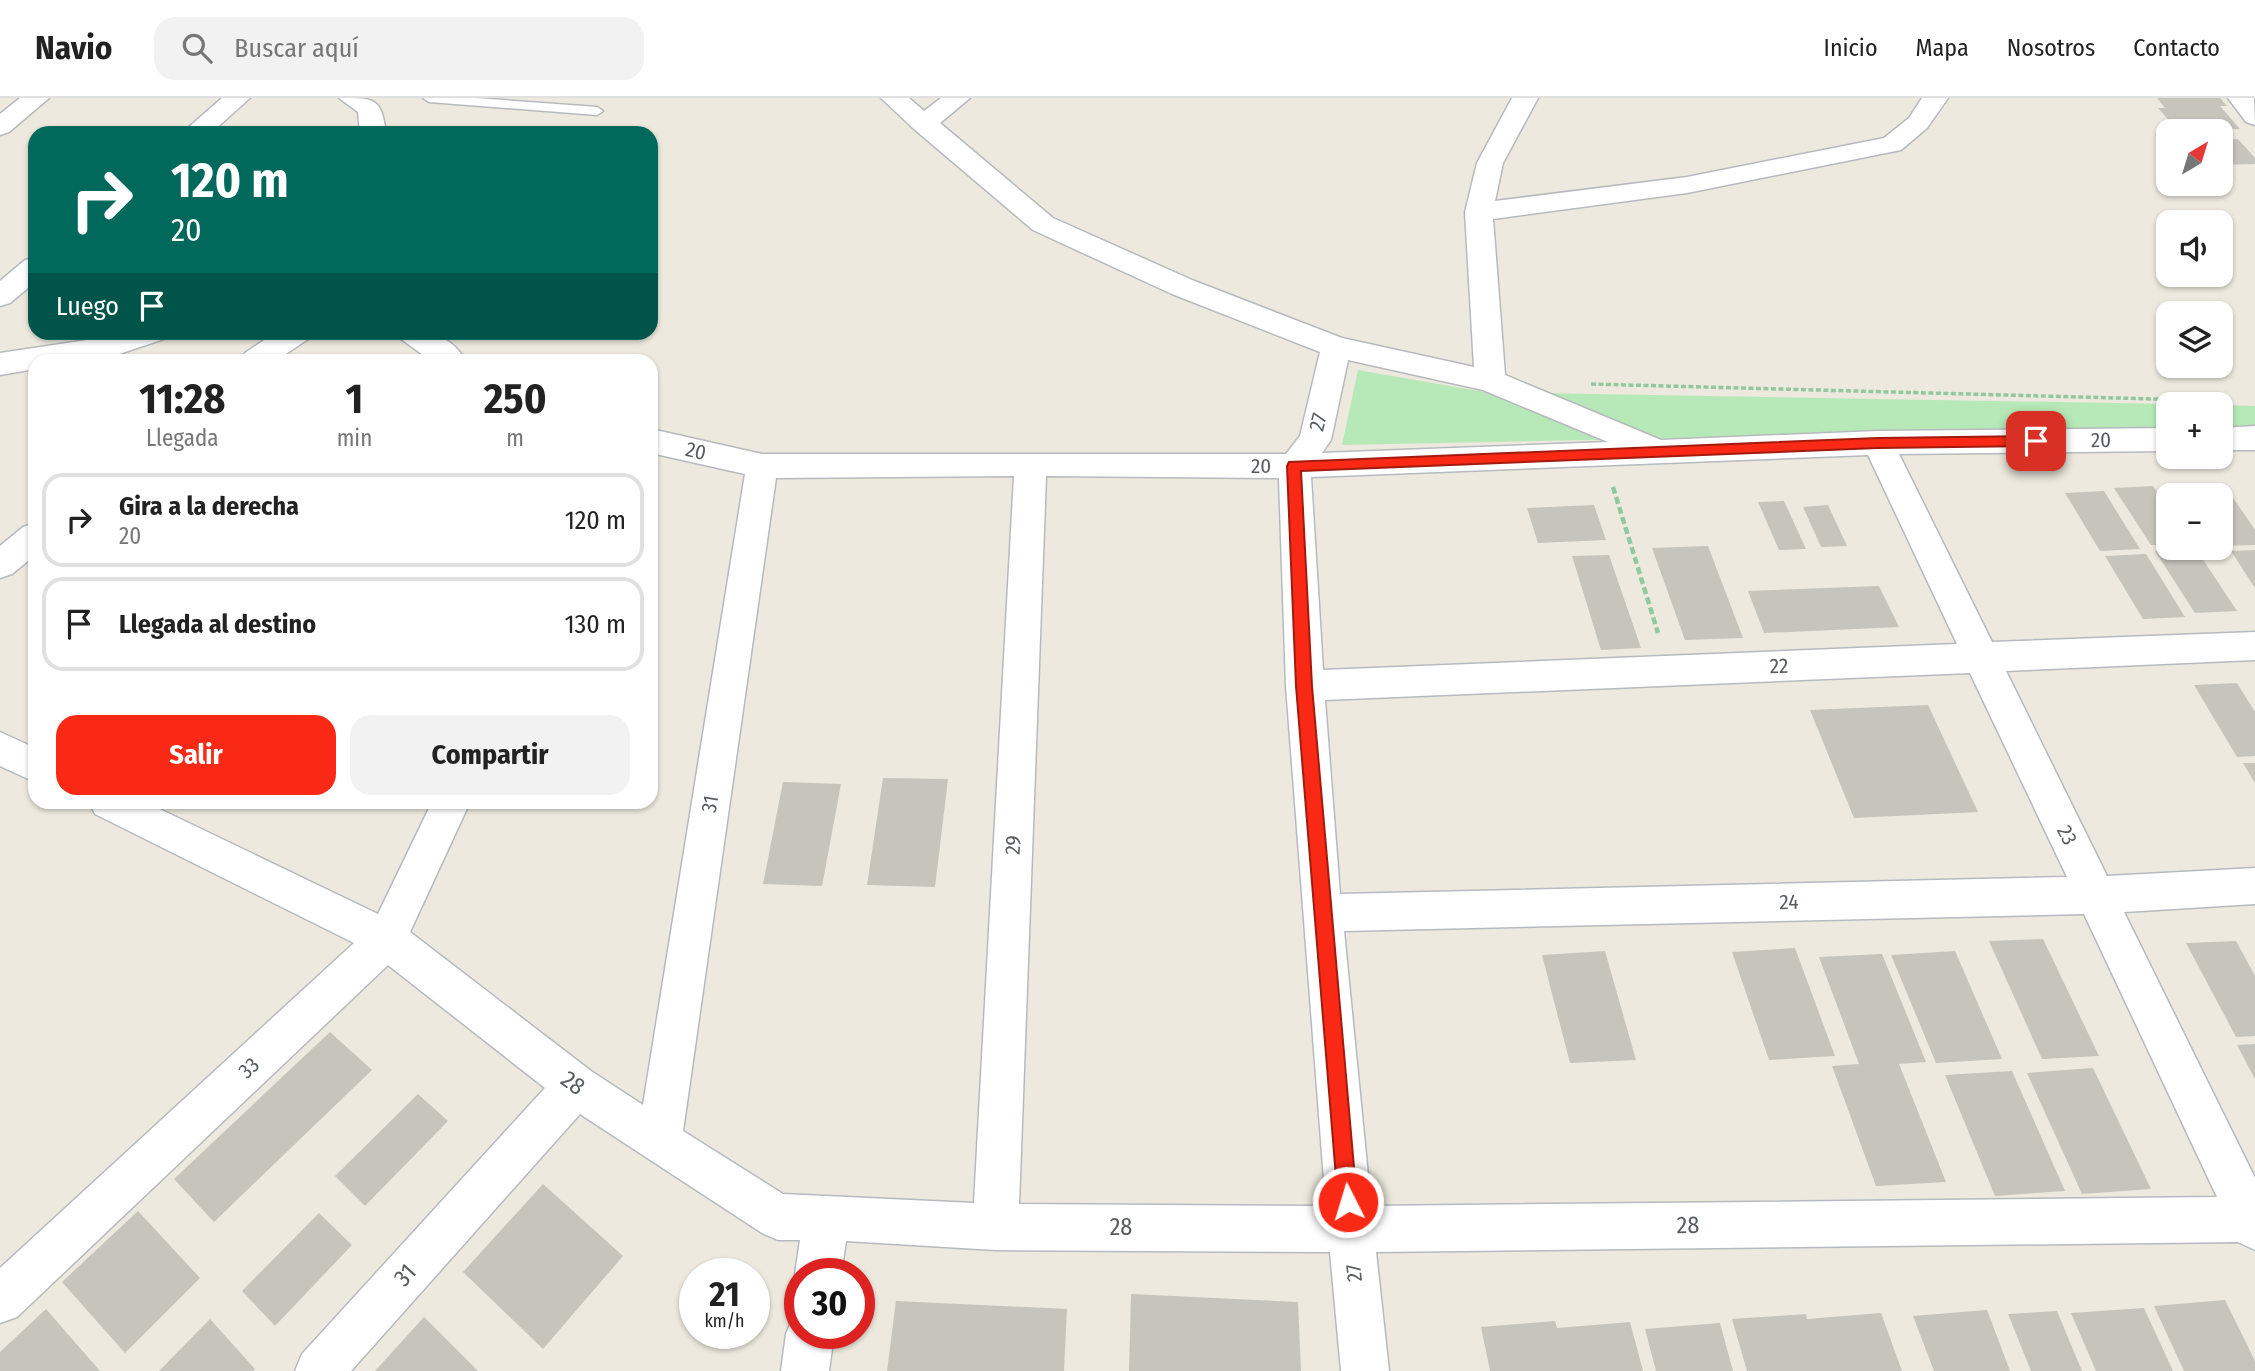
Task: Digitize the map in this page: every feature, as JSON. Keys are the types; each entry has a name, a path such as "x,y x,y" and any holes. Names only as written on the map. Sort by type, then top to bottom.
{"street":[{"path":"0,127 36,98"},
{"path":"203,126 237,98"},
{"path":"352,98 370,108 372,126"},
{"path":"894,98 1043,224 1182,286 1336,347 1490,381 1662,451"},
{"path":"923,124 957,98"},
{"path":"1490,381 1479,212 1490,163 1525,98"},
{"path":"1479,212 1687,185 1892,144 1918,122 1935,98"},
{"path":"2241,98 2255,117"},
{"path":"0,296 28,273"},
{"path":"65,354 110,347 131,340"},
{"path":"265,354 286,340"},
{"path":"422,340 442,354"},
{"name":"27","path":"1336,347 1315,440 1294,466 1304,686 1350,1229 1365,1371"},
{"path":"0,364 28,360"},
{"path":"2233,439 2255,438"},
{"name":"20","path":"658,443 762,466 1294,466 1878,443 2156,439"},
{"name":"23","path":"1878,443 2254,1222"},
{"name":"29","path":"995,1227 1031,464"},
{"name":"31","path":"659,1142 762,466"},
{"path":"0,565 28,542"},
{"name":"22","path":"1304,686 2255,646"},
{"path":"0,748 28,762"},
{"name":"28","path":"122,809 387,939 576,1086 778,1217 826,1217 995,1227 1350,1229 2254,1222"},
{"name":"33","path":"0,1300 387,939 448,809"},
{"name":"24","path":"1323,913 2096,895 2255,886"},
{"name":"31","path":"319,1371 576,1086"},
{"path":"820,1258 826,1217"},
{"path":"805,1371 808,1349"}],"lane":[{"path":"429,98 597,111"}],"path":[{"path":"1587,384 2241,401"},
{"path":"1602,453 1670,670"}],"green space":[{"path":"1358,370 1484,392 2156,404 2156,428 1342,445"},
{"path":"2233,405 2255,406 2255,426 2233,427"}],"building":[{"path":"2157,98 2220,98 2227,106 2220,106 2231,119 2168,119 2158,108 2165,108"},
{"path":"2233,139 2238,139 2255,158 2255,164 2233,165"},
{"path":"2153,486 2156,491 2156,545 2151,545 2114,488"},
{"path":"2104,491 2140,549 2100,551 2065,493"},
{"path":"2233,498 2255,530 2255,545 2233,546"},
{"path":"1784,501 1806,549 1779,550 1758,502"},
{"path":"1594,505 1606,540 1538,543 1527,508"},
{"path":"1828,505 1847,546 1821,547 1803,507"},
{"path":"1708,546 1743,638 1685,640 1652,548"},
{"path":"2255,550 2255,588 2233,554 2233,551"},
{"path":"2146,554 2185,617 2143,619 2105,556"},
{"path":"1609,555 1641,648 1601,650 1572,556"},
{"path":"2161,560 2203,560 2237,611 2195,613"},
{"path":"1879,586 1899,627 1764,633 1748,591"},
{"path":"2237,683 2255,712 2255,756 2237,757 2194,685"},
{"path":"1928,705 1978,812 1854,818 1810,710"},
{"path":"2243,763 2255,763 2255,783"},
{"path":"883,778 948,779 935,887 867,885"},
{"path":"783,782 841,784 822,886 763,884"},
{"path":"2043,939 2099,1056 2042,1059 1989,941"},
{"path":"2236,941 2255,976 2255,1036 2236,1037 2186,943"},
{"path":"1795,948 1835,1056 1769,1060 1732,952"},
{"path":"1605,951 1636,1060 1570,1063 1542,955"},
{"path":"1955,951 2002,1059 1936,1063 1891,955"},
{"path":"1882,954 1926,1062 1899,1064 1946,1182 1876,1186 1832,1066 1859,1064 1819,957"},
{"path":"330,1032 372,1070 214,1222 174,1179"},
{"path":"2255,1044 2255,1079 2237,1045"},
{"path":"2093,1068 2151,1189 2082,1194 2027,1073"},
{"path":"2012,1071 2065,1191 1995,1196 1945,1075"},
{"path":"418,1094 448,1121 365,1206 335,1176"},
{"path":"543,1184 623,1256 543,1349 463,1272"},
{"path":"138,1211 200,1278 125,1353 62,1282"},
{"path":"319,1213 352,1245 275,1326 242,1291"},
{"path":"1131,1294 1298,1302 1301,1371 1129,1371"},
{"path":"2225,1300 2255,1361 2255,1371 2184,1371 2154,1306"},
{"path":"896,1301 1067,1309 1064,1371 887,1371"},
{"path":"2144,1308 2173,1371 2096,1371 2071,1313"},
{"path":"46,1309 100,1371 0,1371 0,1352"},
{"path":"1987,1310 2010,1371 1934,1371 1913,1316"},
{"path":"2057,1311 2082,1371 2031,1371 2008,1314"},
{"path":"1881,1313 1902,1371 1747,1371 1732,1319 1806,1314 1807,1319"},
{"path":"424,1317 478,1371 375,1371"},
{"path":"210,1319 255,1369 159,1371"},
{"path":"1555,1321 1557,1328 1630,1322 1643,1371 1490,1371 1481,1327"},
{"path":"1720,1323 1733,1371 1656,1371 1645,1329"}],"route":[{"path":"1348,1202 1304,686 1294,466 1878,443 2036,441"}]}
